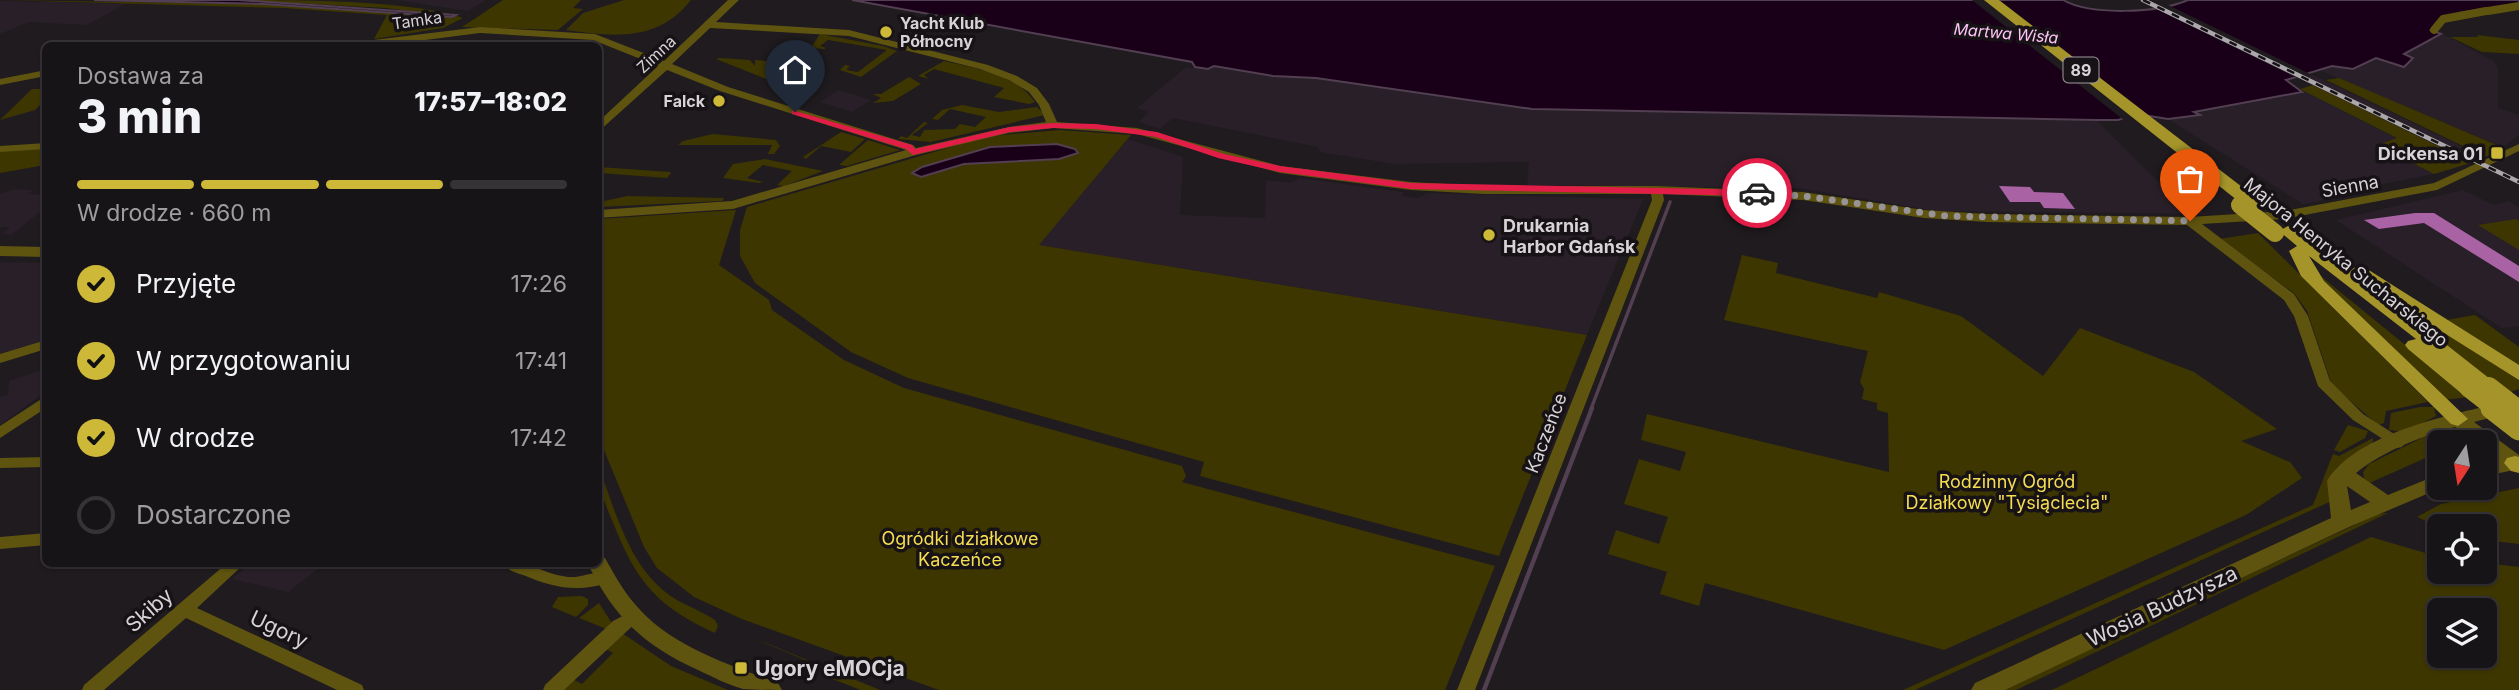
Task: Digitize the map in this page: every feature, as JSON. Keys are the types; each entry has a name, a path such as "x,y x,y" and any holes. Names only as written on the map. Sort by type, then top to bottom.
{"highway":[{"name":"Majora Henryka Sucharskiego","path":"1981,0 2164,140"},
{"name":"Majora Henryka Sucharskiego","path":"1991,0 2305,251 2519,429"},
{"name":"Majora Henryka Sucharskiego","path":"2305,251 2519,407"},
{"path":"2458,419 2318,285 2307,272 2305,251 2352,268 2519,374"}],"street":[{"name":"Zimna","path":"602,125 709,25 731,0"},
{"path":"2434,30 2443,19 2519,6"},
{"path":"709,25 849,33 984,67 1013,78 1033,90 1044,104 1053,125"},
{"name":"Tamka","path":"382,42 480,30 584,35 614,43 723,89 909,147 913,152"},
{"path":"0,82 42,74"},
{"name":"Sienna","path":"602,214 733,205 913,152 1010,130 1053,125 1096,126 1147,133 1248,162 1363,181 1453,189 1657,190 1803,196 1947,216 2190,221 2284,215 2398,195 2437,186 2519,147"},
{"path":"0,149 42,146"},
{"name":"Kaczeńce","path":"1465,690 1658,200 1657,190"},
{"path":"2190,221 2289,296 2301,316 2323,383 2358,417 2396,443"},
{"path":"0,251 42,252"},
{"path":"0,359 42,345"},
{"path":"0,433 42,404"},
{"path":"2342,522 2337,481 2360,459 2458,419 2519,407"},
{"path":"2458,419 2518,464"},
{"path":"0,463 42,462"},
{"path":"2497,468 2518,464"},
{"path":"2343,473 2385,503"},
{"name":"Wosia Budzysza","path":"1983,690 2342,522 2427,486"},
{"path":"0,543 42,539"},
{"name":"Skiby","path":"91,690 233,567"},
{"path":"520,567 565,585 586,584 601,571 632,618 656,638 679,652 769,690"},
{"name":"Ugory","path":"184,609 355,690"},
{"path":"552,690 619,626 632,618"}],"shaded area":[{"path":"397,0 486,0 468,11"},
{"path":"0,1 125,4 87,25 29,22 0,34"},
{"path":"2441,33 2494,61 2498,68 2498,108 2519,115 2519,135 2503,147 2321,71 2332,66 2353,69 2376,58 2407,62 2412,60 2403,54"},
{"path":"1214,66 1532,109 2096,120 2168,191 2179,191 2205,214 1936,211 1798,188 1527,185 1529,162 1394,164 1320,152 1318,147 1173,118 1160,129 1139,122 1148,112 1137,108 1186,67 1207,70"},
{"path":"2313,75 2480,155 2468,161 2298,78"},
{"path":"839,90 871,100 852,112 820,102"},
{"path":"2305,91 2398,139 2379,145 2434,174 2337,193 2341,197 2303,204 2168,119"},
{"path":"1128,139 1183,157 1180,215 1265,218 1266,180 1291,183 1299,178 1403,192 1402,196 1418,198 1427,193 1643,199 1587,335 1038,245"},
{"path":"14,189 33,190 28,194 42,195 42,210 11,235 1,234 10,227 0,227 0,194"},
{"path":"2463,190 2494,205 2508,201 2519,207 2519,326 2502,328 2336,220"},
{"path":"0,262 42,263 42,341 0,354"},
{"path":"42,370 42,394 0,425 0,397 8,394 9,381"},
{"path":"246,567 319,568 288,592 232,579"}],"green space":[{"path":"0,0 264,4 452,17 386,8 235,0 321,1 384,4 463,18 443,28 374,39 387,15 283,8"},
{"path":"503,0 581,0 573,8 583,9 558,30 462,27"},
{"path":"624,0 691,0 678,14 650,30 618,35 566,30 583,13"},
{"path":"820,34 897,51 861,77 840,70 845,65 850,66 846,70 858,72 887,50 828,40 820,46 826,48 824,49 811,48"},
{"path":"2477,35 2519,40 2519,54 2482,52 2450,37 2478,37"},
{"path":"716,59 750,60 755,66 755,60 777,62 772,65 783,63 789,71 778,73 769,80"},
{"path":"944,61 1006,79 1027,92 1035,102 1029,104 994,97 1004,88 934,69 924,75 929,79 918,76"},
{"path":"909,77 921,84 893,101 873,103 881,98 873,94 881,94"},
{"path":"2339,78 2504,148 2485,157 2482,155 2486,151 2473,143 2463,146 2326,80"},
{"path":"2313,85 2450,152 2440,156 2471,163 2434,174 2378,145 2397,138 2300,89"},
{"path":"32,89 42,89 42,103 35,110 0,120"},
{"path":"962,105 999,112 1037,107 1045,115 931,142 898,139 901,136 907,138 924,122 928,123 912,135 920,137 924,130 955,129 960,124 975,127 986,117 950,109 938,120 932,119 942,110"},
{"path":"1060,130 1131,135 1039,245 1587,335 1499,556 1200,476 1204,462 908,378 851,352 755,283 740,256 740,230 747,207 961,144 1002,135"},
{"path":"841,132 865,139 851,152 821,146 806,159 803,157"},
{"path":"713,134 776,140 780,146 774,154 768,154 772,145 678,145 683,141"},
{"path":"868,140 900,150 847,166 839,165"},
{"path":"42,148 42,166 0,173 0,151"},
{"path":"765,159 823,171 784,186 777,185 792,171 763,165 747,178 763,182 723,178 733,164"},
{"path":"602,167 670,172 667,178 602,173"},
{"path":"628,196 724,198 722,201 602,207 602,201"},
{"name":"Ogródki działkowe Kaczeńce","path":"736,210 719,265 769,300 772,310 844,360 904,388 1182,466 1186,476 1182,482 1495,566 1445,690 939,690 742,619 694,597 657,568 644,547 602,445 602,219"},
{"path":"2516,219 2519,221 2519,250 2478,225"},
{"path":"2258,233 2428,402 2386,411 2384,423 2378,425 2332,385 2307,311 2294,293 2219,239"},
{"name":"Rodzinny Ogród Działkowy \"Tysiąclecia\"","path":"1742,255 1778,263 1776,273 1877,298 1879,292 1961,316 2043,376 2080,328 2194,372 2277,429 2241,441 2290,462 2302,478 2246,515 1944,650 1705,583 1699,606 1660,594 1667,572 1608,554 1616,530 1659,544 1668,517 1624,504 1639,459 1680,471 1686,452 1641,440 1647,414 1889,472 1888,413 1877,410 1877,403 1862,399 1864,389 1860,382 1868,351 1724,320"},
{"path":"2343,267 2519,379 2519,389 2508,393"},
{"path":"2313,271 2317,273 2469,397 2444,400"},
{"path":"2475,315 2519,347 2519,367 2446,320"},
{"path":"2434,407 2436,416 2405,432 2389,430 2391,413"},
{"path":"2348,425 2368,431 2365,438 2340,452 2334,450"},
{"path":"2427,436 2427,457 2365,485 2363,472 2369,464"},
{"path":"2373,438 2372,448 2337,467 2333,478 2336,499 1915,690 1903,690 2313,505 2333,454 2339,456"},
{"path":"602,476 626,539 645,571 672,597 715,620 718,626 715,633 678,613 652,591 631,563 605,504"},
{"path":"2519,488 2519,544 2497,541 2497,514 2427,514 2427,521 2417,517 2441,504 2460,500 2497,500 2497,493"},
{"path":"2388,513 2016,690 2002,690 2378,514"},
{"path":"2371,537 2427,553 2427,584 2497,584 2497,564 2519,567 2519,690 2052,690"},
{"path":"582,596 588,599 588,605 576,617 552,607 558,597"},
{"path":"599,603 613,625 609,630 579,618"},
{"path":"619,631 671,666 728,690 557,690 570,678 582,684 613,653 602,647"},
{"path":"737,631 880,690 861,690 827,677 831,671"}],"water":[{"path":"94,0 238,0 456,15 452,17 264,4"},
{"name":"Martwa Wisła","path":"852,0 2063,0 2090,9 2125,11 2160,8 2188,0 2519,0 2519,5 2459,13 2431,30 2441,34 2404,54 2413,58 2404,67 2376,58 2353,69 2332,66 2286,80 2302,92 2194,112 2200,115 2168,119 2137,114 2118,120 2096,120 1532,109 1316,78 1273,76 1214,66 1208,69 1195,67 1192,62"},
{"path":"1057,144 1075,149 1078,153 1059,159 964,164 921,177 912,173 922,167 990,147"}],"pier":[{"path":"1972,0 1999,0 2155,121 2137,118 2125,121"},
{"path":"2164,3 2312,75 2297,78 2150,6"}],"building":[{"path":"1999,186 2030,187 2034,192 2063,193 2075,209 2044,208 2040,202 2010,202"},
{"path":"2434,213 2519,266 2519,282 2424,223 2379,229 2364,220"}],"waterway":[{"path":"1591,409 1670,202"},
{"path":"1484,690 1592,408"}],"railway":[{"path":"2143,0 2519,182"}],"way so far":[{"path":"1757,193 1830,199 1947,216 2190,221"}],"place":[{"name":"Yacht Klub Północny","path":"886,32"},
{"name":"Falck","path":"719,101"},
{"name":"Dickensa 01","path":"2497,153"},
{"name":"Drukarnia Harbor Gdańsk","path":"1489,235"},
{"name":"Ugory eMOCja","path":"741,668"}],"route":[{"path":"795,112 909,147 913,152 1010,130 1053,125 1096,126 1157,135 1221,156 1280,169 1411,186 1484,190 1757,193"}]}
